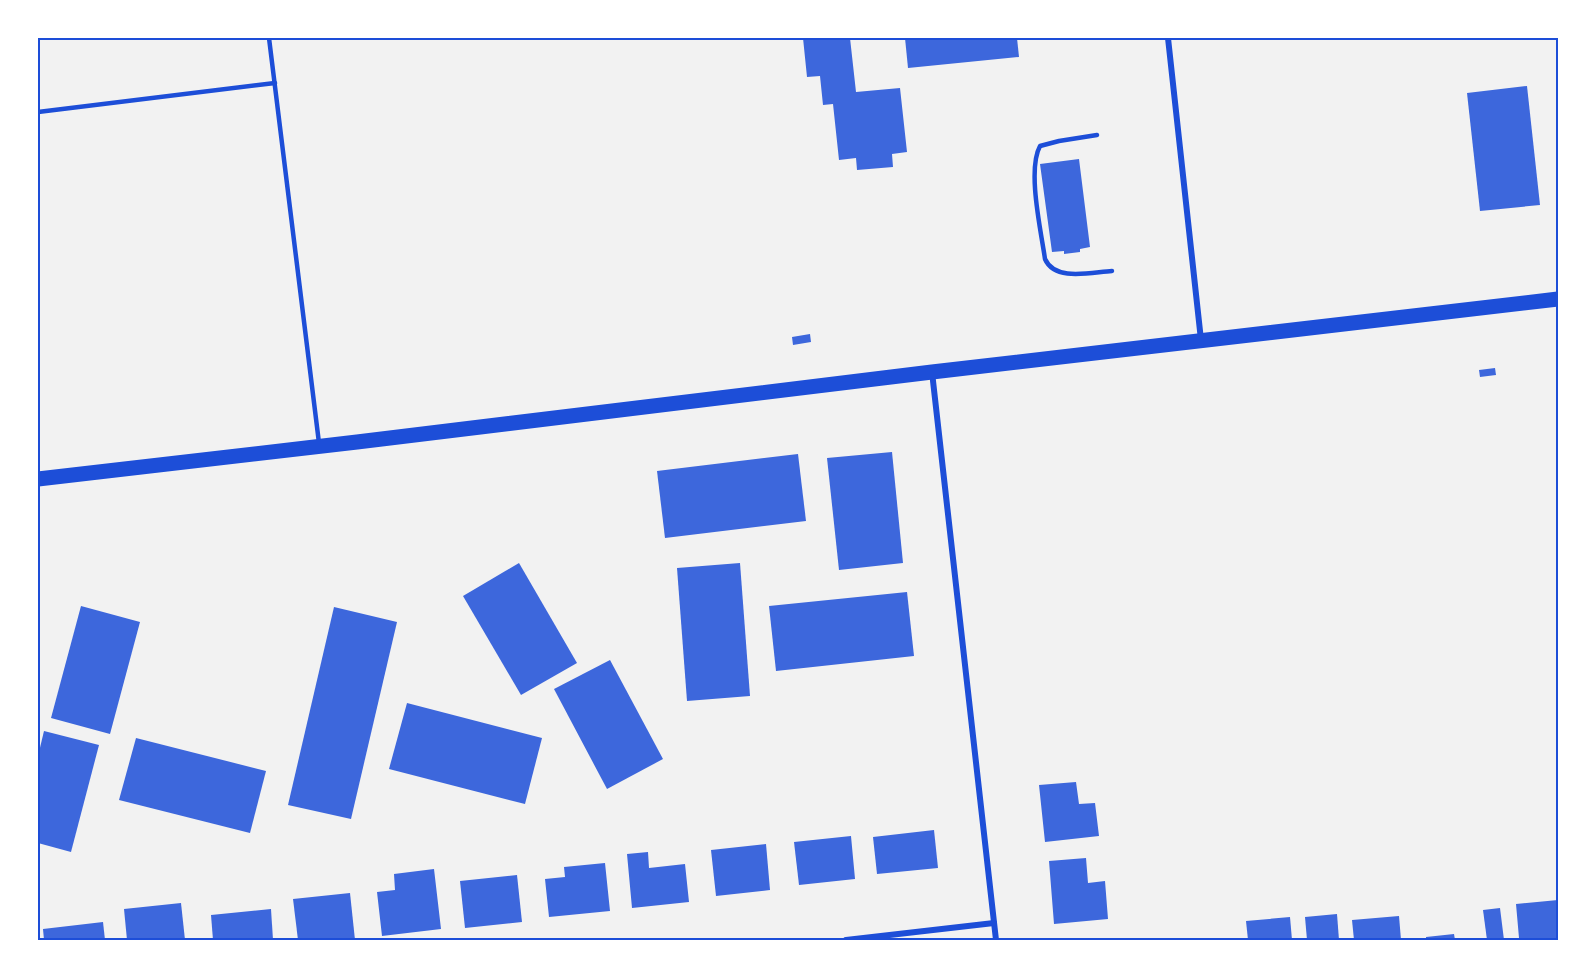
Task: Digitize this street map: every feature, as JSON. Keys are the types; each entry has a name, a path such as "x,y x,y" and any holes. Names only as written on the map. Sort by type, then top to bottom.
{"main road":[{"path":"40,477 1558,299"}],"street":[{"path":"1168,38 1201,341"},
{"path":"932,372 996,940"},
{"path":"846,940 994,923"}],"lane":[{"path":"270,38 319,446"},
{"path":"38,112 275,83"},
{"path":"1097,135 1040,146 1035,155 1034,170 1045,260 1048,267 1067,273 1112,271"}],"building":[{"path":"803,38 850,38 856,92 900,88 907,152 892,154 893,167 857,170 856,158 839,160 833,104 823,105 820,76 807,77"},
{"path":"905,38 1017,38 1019,57 908,68"},
{"path":"1527,86 1540,205 1480,211 1467,93"},
{"path":"1079,159 1090,247 1080,249 1080,252 1064,254 1064,251 1052,252 1040,164"},
{"path":"810,334 811,342 793,345 792,337"},
{"path":"1495,368 1496,375 1480,377 1479,370"},
{"path":"892,452 903,563 839,570 827,458"},
{"path":"798,454 806,521 665,538 657,471"},
{"path":"519,563 577,663 521,695 463,596"},
{"path":"740,563 750,696 687,701 677,568"},
{"path":"907,592 914,656 776,671 769,606"},
{"path":"81,606 140,622 110,734 51,718"},
{"path":"334,607 397,622 351,819 288,805"},
{"path":"610,660 663,759 607,789 554,689"},
{"path":"407,703 542,738 525,804 389,769"},
{"path":"44,731 99,745 71,852 38,843 38,756"},
{"path":"136,738 266,771 250,833 119,800"},
{"path":"1076,782 1079,804 1095,803 1099,836 1045,842 1039,785"},
{"path":"934,830 938,868 877,874 873,837"},
{"path":"851,836 855,879 799,885 794,842"},
{"path":"766,844 770,890 716,896 711,850"},
{"path":"648,852 649,868 685,864 689,902 632,908 627,854"},
{"path":"1086,858 1088,883 1105,881 1108,919 1054,924 1049,861"},
{"path":"605,863 610,911 549,917 545,879 565,877 564,867"},
{"path":"434,869 441,929 382,936 377,892 395,890 394,874"},
{"path":"517,875 522,922 465,928 460,881"},
{"path":"350,893 355,940 298,940 293,899"},
{"path":"1558,900 1558,940 1506,940 1519,938 1516,904"},
{"path":"181,903 185,940 127,940 124,909"},
{"path":"1500,908 1504,940 1487,940 1483,910"},
{"path":"271,909 273,940 213,940 211,915"},
{"path":"1337,914 1339,940 1307,940 1305,917"},
{"path":"1399,916 1401,940 1354,940 1352,920"},
{"path":"1290,917 1292,940 1248,940 1246,921"},
{"path":"103,922 105,940 44,940 43,929"},
{"path":"1454,934 1455,940 1426,940 1426,937"}]}
